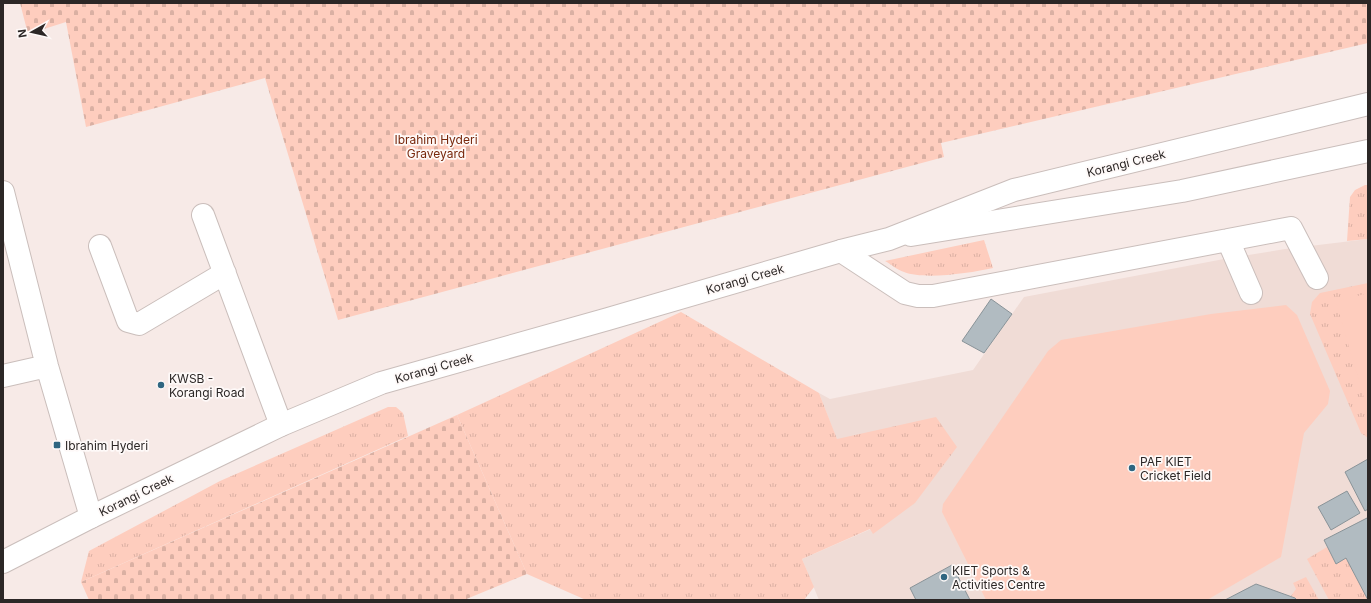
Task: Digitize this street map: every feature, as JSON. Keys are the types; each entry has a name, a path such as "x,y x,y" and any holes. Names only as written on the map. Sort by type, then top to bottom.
{"main road":[{"name":"Korangi Creek","path":"889,239 1014,190 1368,104"},
{"name":"Korangi Creek","path":"3,562 91,517 282,425 381,383 841,251 889,239 1182,191 1368,151"},
{"path":"3,192 12,270 48,366 91,517"},
{"path":"203,215 282,425"},
{"path":"841,251 905,293 918,296 933,296 1291,228 1318,278"},
{"path":"1228,240 1252,293"},
{"path":"100,246 128,321 139,324 225,273"},
{"path":"3,376 48,366"}],"shaded area":[{"path":"1368,239 1368,600 819,600 802,559 871,529 819,393 830,399 973,370 1024,297 1224,259 1285,249"}],"green space":[{"name":"Ibrahim Hyderi Graveyard","path":"20,3 1368,3 1368,43 941,143 944,157 338,320 265,78 86,127 66,22 28,34"},
{"path":"1368,185 1368,239 1347,241 1350,197 1355,190"},
{"path":"984,240 993,268 960,274 935,276 913,274 901,271 885,261"},
{"path":"1368,283 1368,438 1361,433 1310,314 1312,302 1320,293"},
{"path":"1368,293 1368,412 1336,302"},
{"name":"PAF KIET Cricket Field","path":"1286,305 1297,315 1330,391 1328,404 1304,433 1281,557 1207,600 986,600 942,512 943,504 1048,351 1061,340 1211,314"},
{"path":"681,312 819,393 837,439 936,417 957,447 915,503 873,534 870,529 802,559 814,587 804,600 586,600 527,574 457,415"},
{"path":"388,407 396,407 403,413 408,436 81,582 89,551 220,481"},
{"path":"457,415 527,574 464,600 89,600 81,582"},
{"path":"1327,547 1336,564 1346,558 1368,600 1329,600 1307,559"},
{"path":"1306,577 1319,600 1297,600 1291,596 1296,589 1293,583"}],"building":[{"path":"991,299 1012,314 984,353 962,341"},
{"path":"1368,459 1368,509 1365,511 1345,472"},
{"path":"1347,491 1360,513 1331,530 1318,507"},
{"path":"1367,518 1368,600 1346,558 1336,564 1324,540"},
{"name":"KIET Sports & Activities Centre","path":"952,565 970,600 916,600 910,588"},
{"path":"1256,584 1295,598 1297,600 1225,600"}],"place":[{"name":"KWSB - Korangi Road","path":"161,385"},
{"name":"Ibrahim Hyderi","path":"57,445"},
{"name":"PAF KIET Cricket Field","path":"1132,468"},
{"name":"KIET Sports & Activities Centre","path":"944,577"}]}
